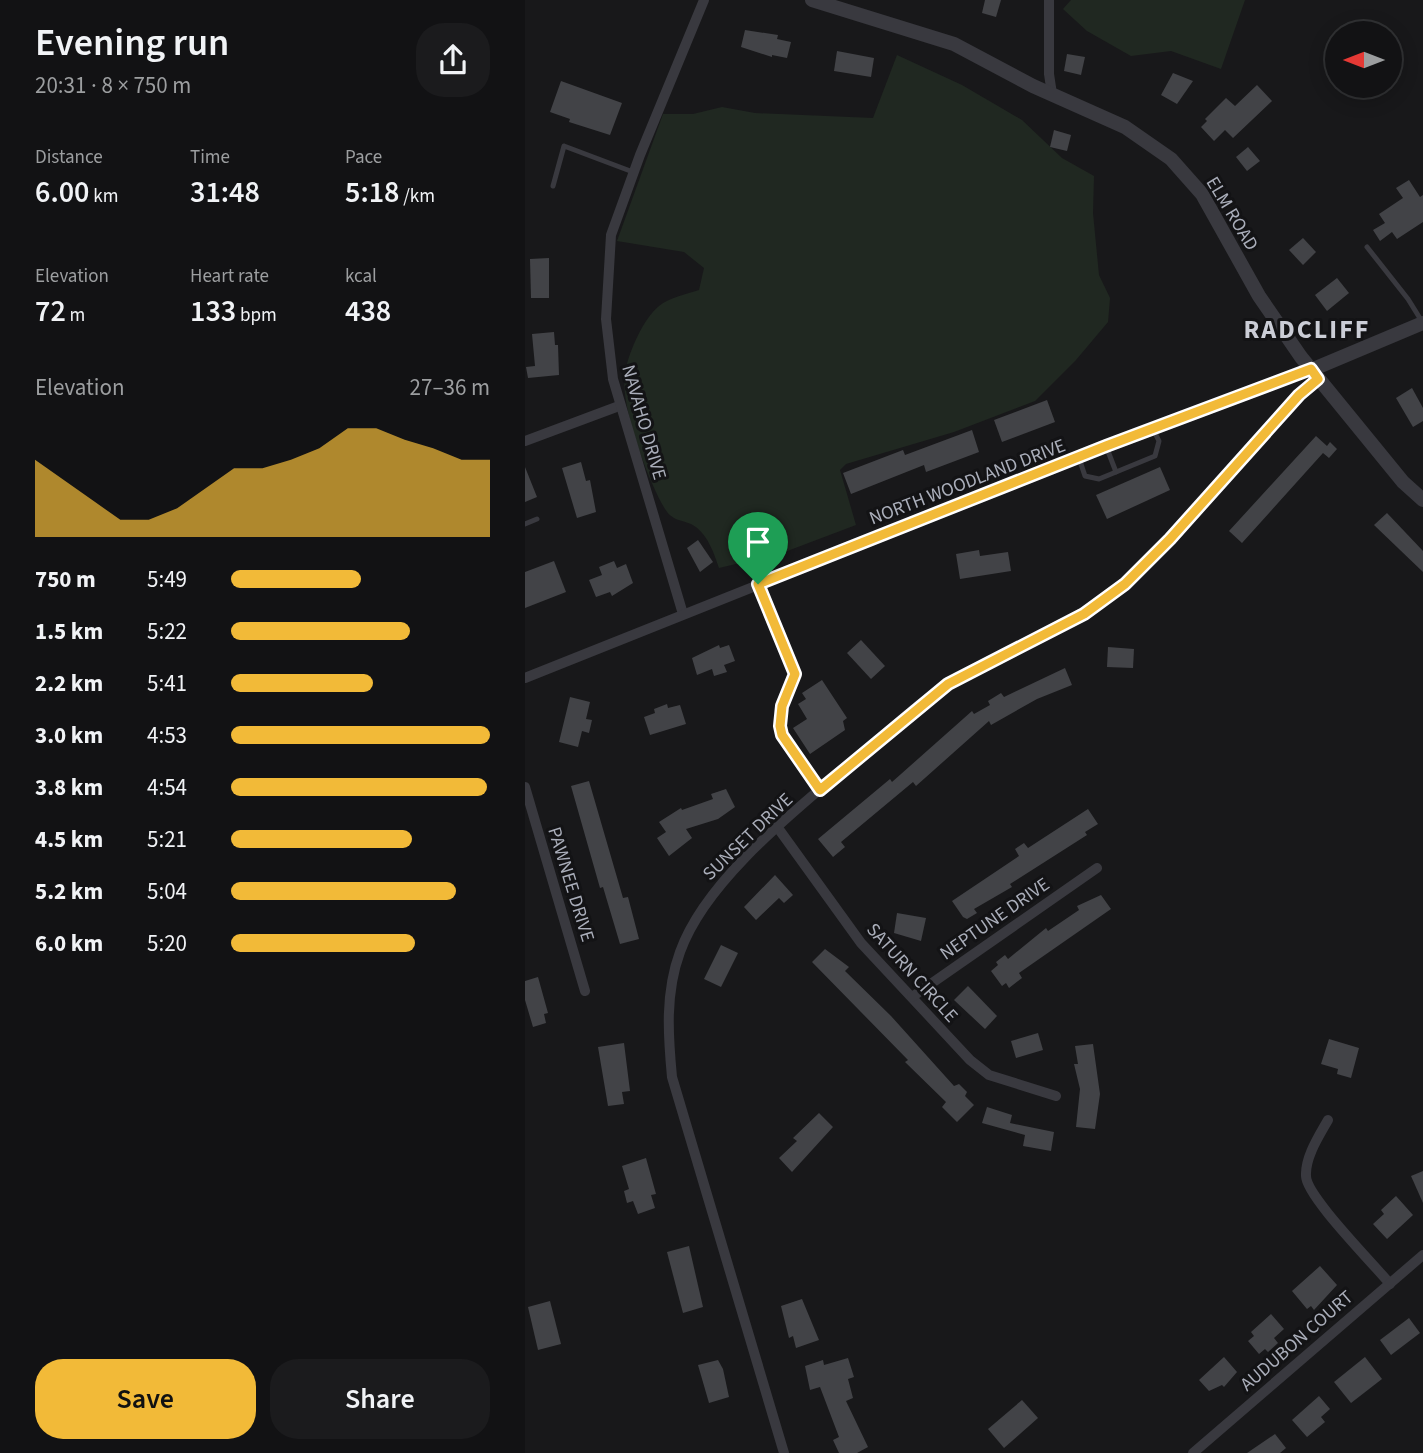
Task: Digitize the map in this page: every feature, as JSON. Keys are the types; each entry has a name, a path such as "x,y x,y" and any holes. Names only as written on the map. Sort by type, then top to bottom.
{"street":[{"name":"NAVAHO DRIVE","path":"683,614 619,406 607,340 607,277 611,235 633,172 704,0"},
{"name":"ELM ROAD","path":"812,0 954,44 1146,138 1188,176 1202,194 1259,296 1314,374 1403,482 1423,500"},
{"path":"1049,0 1049,74 1052,93"},
{"name":"NORTH WOODLAND DRIVE","path":"525,678 1106,446 1314,374 1423,323"},
{"name":"SUNSET DRIVE","path":"784,1453 673,1077 668,1026 674,972 689,930 714,891 778,828 948,684 1084,614 1125,584 1170,539 1299,395 1314,374"},
{"path":"525,441 619,406"},
{"name":"PAWNEE DRIVE","path":"525,787 585,990"},
{"name":"SATURN CIRCLE","path":"778,828 861,943 979,1068 1010,1084 1056,1096"},
{"name":"NEPTUNE DRIVE","path":"912,997 1097,868"},
{"path":"1328,1120 1306,1168 1307,1186 1318,1204 1390,1284"},
{"name":"AUDUBON COURT","path":"1193,1453 1423,1255"}],"lane":[{"path":"552,186 563,146 633,172"},
{"path":"1367,247 1408,299 1423,323"},
{"path":"1079,458 1085,476 1099,479 1155,456 1159,441 1153,428"},
{"path":"1106,446 1116,472"},
{"path":"525,524 537,519"},
{"path":"758,584 795,674 782,706 782,735 820,790"}],"shaded area":[{"path":"1071,0 1245,0 1221,69 1171,51 1131,56 1087,31 1063,9"},
{"path":"897,55 962,85 1022,120 1062,158 1094,176 1093,213 1099,275 1110,298 1108,322 1076,360 1035,401 954,432 846,464 840,470 856,525 782,553 719,568 709,543 701,532 691,524 671,516 658,496 636,442 624,386 630,355 647,319 663,303 699,290 704,268 684,252 617,241 663,114 693,114 722,107 755,113 873,118"}],"building":[{"path":"985,0 1001,0 996,17 982,13"},
{"path":"745,30 778,35 777,39 791,42 787,58 772,57 741,47"},
{"path":"837,51 874,58 871,77 834,71"},
{"path":"1067,54 1085,57 1081,75 1064,71"},
{"path":"1173,73 1193,81 1177,104 1161,95"},
{"path":"561,81 622,103 610,135 569,122 570,119 550,112"},
{"path":"1257,85 1272,101 1233,138 1225,130 1214,141 1201,127 1207,121 1205,119 1226,98 1235,106"},
{"path":"1054,130 1071,135 1067,151 1050,147"},
{"path":"1248,147 1260,161 1247,171 1236,157"},
{"path":"1409,180 1420,197 1423,195 1423,222 1397,239 1392,232 1380,241 1373,230 1385,223 1379,214 1403,198 1396,188"},
{"path":"1303,238 1316,252 1303,265 1289,250"},
{"path":"549,258 549,298 531,298 530,259"},
{"path":"1337,278 1349,293 1327,311 1315,295"},
{"path":"554,332 555,345 558,345 559,375 528,378 526,367 535,366 532,334"},
{"path":"1412,388 1423,408 1423,421 1413,427 1396,398"},
{"path":"1047,400 1055,422 1002,442 994,420"},
{"path":"972,430 979,452 926,472 924,465 851,494 843,473 903,450 905,455"},
{"path":"1316,436 1327,446 1330,442 1337,449 1329,458 1323,453 1242,543 1229,531"},
{"path":"581,462 586,481 590,480 596,512 577,518 562,468"},
{"path":"525,467 537,497 525,502"},
{"path":"1160,467 1170,490 1107,519 1096,495"},
{"path":"1387,513 1423,551 1423,572 1374,525"},
{"path":"698,540 713,562 700,572 687,548"},
{"path":"979,550 980,556 1008,552 1011,571 960,579 956,554"},
{"path":"554,561 566,592 525,608 525,572"},
{"path":"614,561 617,568 626,564 633,583 612,596 610,592 596,597 589,580 602,575 599,567"},
{"path":"861,640 885,666 871,679 847,653"},
{"path":"719,645 720,648 729,645 735,661 724,665 727,672 714,676 712,669 697,675 692,658"},
{"path":"1108,647 1134,649 1133,668 1107,667"},
{"path":"1065,668 1072,685 1037,699 991,725 989,721 916,786 913,782 841,842 845,847 833,857 818,839 890,779 892,782 972,711 974,714 990,705 988,701 1001,693 1004,697"},
{"path":"822,680 847,718 843,721 845,730 810,754 793,728 807,719 798,704 806,699 802,693"},
{"path":"570,697 590,702 586,719 592,720 589,733 582,731 578,747 559,742"},
{"path":"667,704 668,708 680,705 686,724 650,735 644,717"},
{"path":"589,781 623,898 628,897 639,939 620,944 603,887 600,888 571,786"},
{"path":"726,789 735,807 718,819 686,829 692,838 669,856 657,838 666,832 659,822 681,808 682,810 713,799 711,794"},
{"path":"1088,809 1098,824 1085,832 1087,835 1010,884 1012,887 974,909 977,913 967,919 963,917 952,901 1019,856 1015,849 1024,843 1028,848"},
{"path":"775,875 793,895 784,903 779,898 756,920 744,907"},
{"path":"1101,895 1111,909 1019,973 1022,978 1009,988 1006,983 1002,986 991,971 998,965 996,962 1005,955 1008,959 1046,928 1048,931 1079,910 1077,906"},
{"path":"897,913 926,918 921,941 894,933"},
{"path":"721,945 738,953 721,987 704,979"},
{"path":"825,949 849,967 845,971 891,1016 954,1086 959,1084 967,1092 965,1096 974,1105 957,1122 942,1107 946,1102 905,1062 908,1060 812,962"},
{"path":"538,977 548,1013 544,1014 546,1023 533,1027 525,1000 525,981"},
{"path":"968,986 997,1016 985,1029 954,1000"},
{"path":"1038,1033 1043,1050 1016,1058 1011,1041"},
{"path":"1329,1039 1359,1048 1351,1078 1337,1074 1338,1069 1321,1064"},
{"path":"624,1043 630,1091 622,1092 624,1104 608,1106 598,1047"},
{"path":"1093,1044 1100,1094 1095,1129 1076,1127 1080,1089 1074,1064 1078,1064 1075,1046"},
{"path":"987,1107 1012,1115 1010,1123 1054,1132 1051,1151 1023,1146 1025,1135 982,1123"},
{"path":"819,1113 833,1127 792,1172 779,1158 797,1141 793,1138"},
{"path":"646,1158 656,1194 651,1195 655,1208 638,1214 633,1201 627,1203 624,1191 629,1189 622,1166"},
{"path":"1423,1171 1423,1203 1411,1176"},
{"path":"1396,1196 1413,1215 1387,1239 1373,1224 1384,1214 1381,1210"},
{"path":"689,1246 703,1307 683,1313 667,1252"},
{"path":"1320,1266 1337,1285 1314,1310 1311,1306 1307,1309 1292,1291"},
{"path":"802,1299 819,1340 796,1348 793,1336 789,1338 781,1306"},
{"path":"550,1301 561,1344 538,1350 528,1307"},
{"path":"1271,1314 1284,1329 1274,1338 1278,1343 1268,1352 1265,1349 1259,1354 1248,1341 1254,1336 1251,1332"},
{"path":"1409,1318 1420,1333 1391,1355 1380,1340"},
{"path":"1224,1357 1237,1372 1224,1387 1222,1385 1209,1391 1199,1380"},
{"path":"1365,1357 1382,1379 1351,1403 1334,1382"},
{"path":"848,1358 854,1377 848,1379 853,1398 846,1401 868,1447 857,1453 839,1453 833,1440 839,1437 820,1387 810,1390 805,1366 823,1360 824,1365"},
{"path":"718,1360 723,1369 729,1397 709,1403 698,1365"},
{"path":"1319,1396 1330,1409 1321,1417 1325,1422 1307,1437 1292,1420"},
{"path":"1022,1400 1038,1418 1004,1448 988,1429"},
{"path":"1275,1434 1286,1448 1280,1453 1247,1453"}],"district":[{"name":"RADCLIFF","path":"1307,329"}],"route":[{"path":"1311,369 1318,379 1299,395 1170,539 1125,584 1084,614 948,684 820,790 782,735 782,706 795,674 758,584 1230,398 1311,369"}]}
